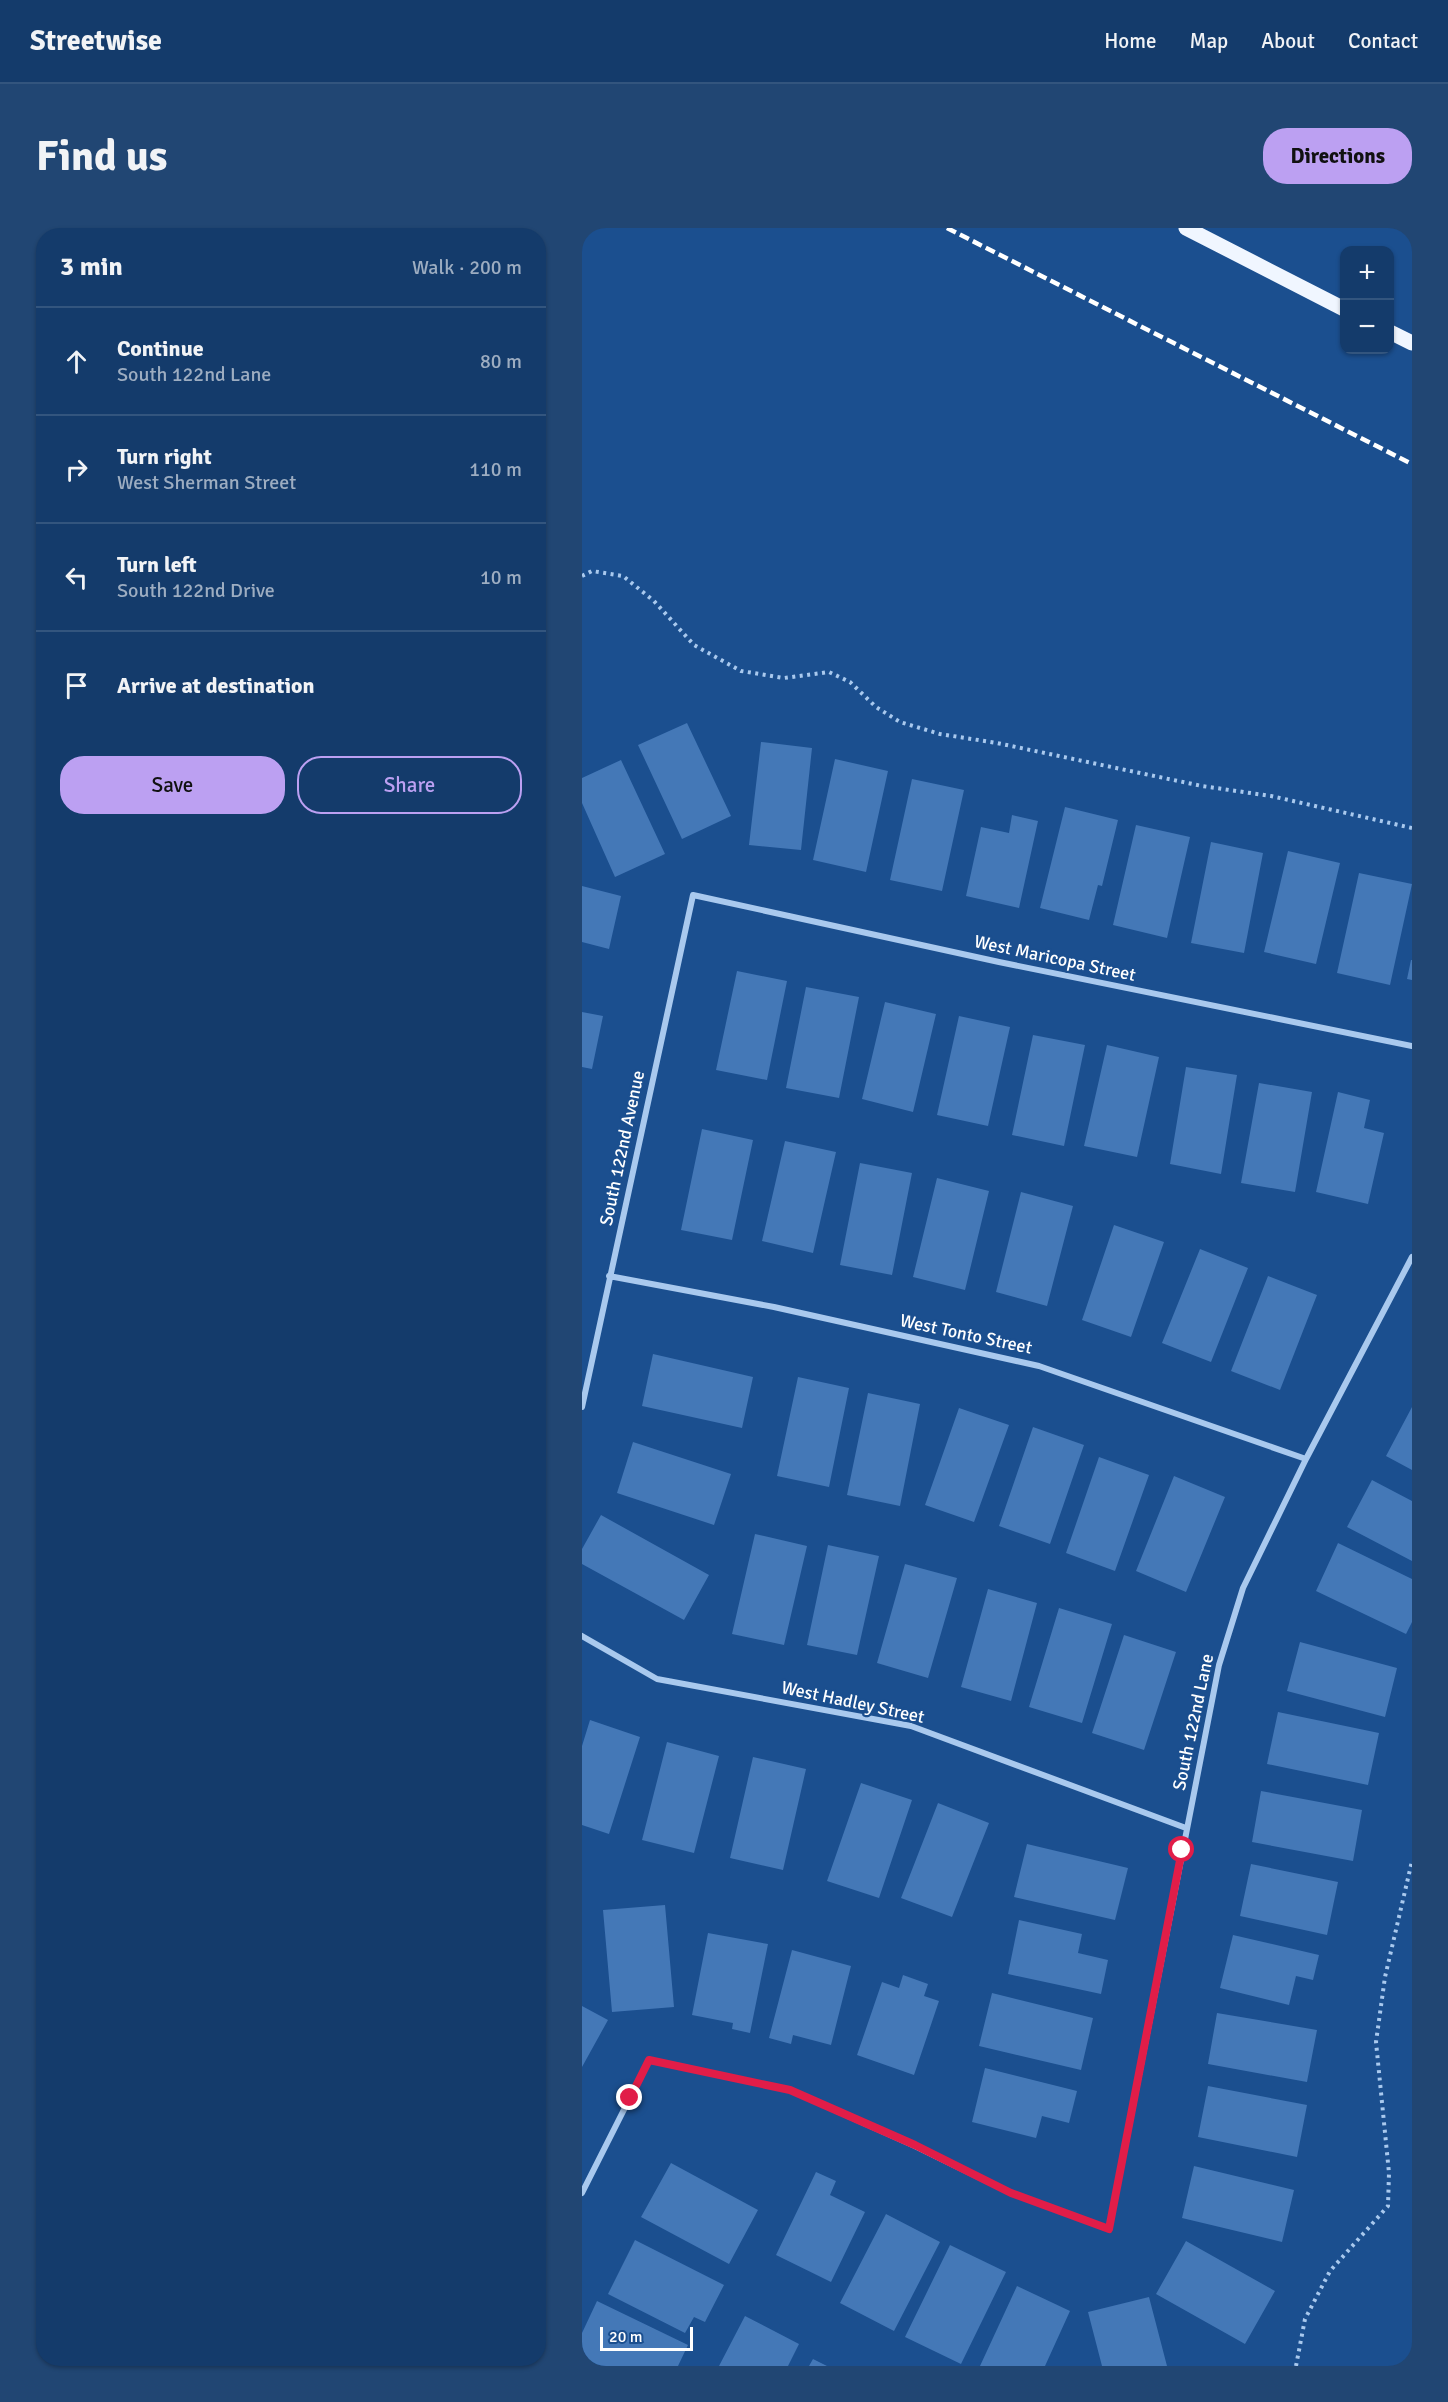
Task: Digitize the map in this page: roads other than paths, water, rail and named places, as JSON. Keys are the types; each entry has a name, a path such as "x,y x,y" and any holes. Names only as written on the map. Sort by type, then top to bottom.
{"main road":[{"path":"1186,228 1340,307"},
{"path":"1394,334 1412,343"}],"street":[{"name":"West Maricopa Street","path":"693,895 999,963 1412,1047"},
{"name":"South 122nd Avenue","path":"582,1407 693,895"},
{"name":"South 122nd Lane","path":"582,2193 649,2060 790,2090 915,2145 1011,2193 1109,2229 1219,1665 1243,1588 1306,1459 1412,1257"},
{"name":"West Tonto Street","path":"609,1276 774,1307 1039,1366 1306,1459"},
{"name":"West Hadley Street","path":"582,1636 657,1678 911,1726 1186,1828"}],"railway":[{"path":"947,228 1412,464"}]}
